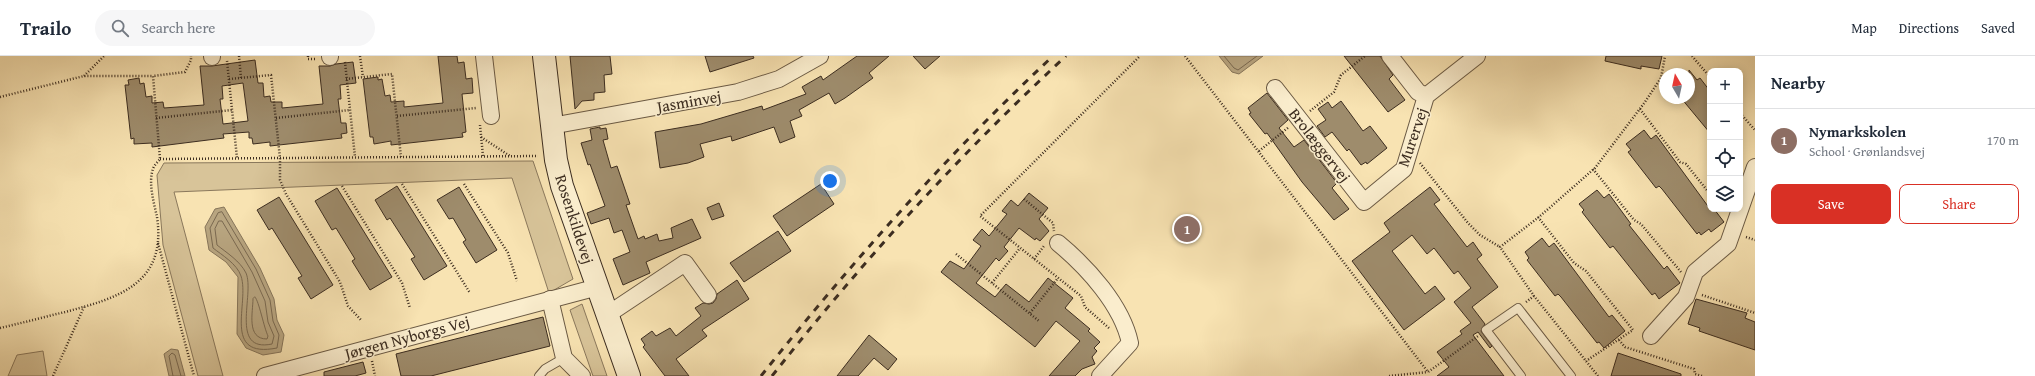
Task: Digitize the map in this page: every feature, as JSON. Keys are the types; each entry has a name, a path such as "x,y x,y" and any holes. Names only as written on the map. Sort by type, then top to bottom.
{"street":[{"path":"484,56 490,111"},
{"name":"Rosenkildevej","path":"544,56 551,126 556,160 562,186 629,376"},
{"name":"Jasminvej","path":"551,126 738,92 779,79 820,56"},
{"path":"1390,56 1418,92 1426,96"},
{"name":"Murervej","path":"1364,202 1404,169 1426,96 1477,56"},
{"name":"Brolæggervej","path":"1275,88 1364,202"},
{"path":"1651,336 1686,297 1695,272 1728,244 1755,167"},
{"path":"1053,240 1078,259 1117,309 1127,328 1130,343 1100,376"},
{"path":"607,315 685,263 708,294"},
{"name":"Jørgen Nyborgs Vej","path":"265,376 598,287"},
{"path":"550,300 564,358 582,376"}],"lane":[{"path":"1521,376 1486,330 1518,308 1571,376"},
{"path":"539,376 545,369 564,358"}],"path":[{"path":"84,76 104,56"},
{"path":"0,97 84,76 153,76 185,72 191,60 191,56"},
{"path":"239,56 241,78"},
{"path":"335,56 346,79 354,157"},
{"path":"360,56 363,78"},
{"path":"1110,330 1085,307 1081,296 980,216 1140,56"},
{"path":"1185,56 1259,150 1428,372"},
{"path":"1259,150 1334,92 1340,75 1365,56"},
{"path":"1500,247 1538,217 1593,169 1640,109 1661,78 1665,56"},
{"path":"1692,56 1707,74"},
{"path":"217,57 228,79 237,158"},
{"path":"346,79 392,74 401,157"},
{"path":"228,79 271,75 280,158 280,180 286,194 340,282 348,306 362,321"},
{"path":"0,328 102,302 127,291 143,277 154,259 159,234 151,183 153,168 160,159 153,76"},
{"path":"1640,109 1680,162 1686,164 1707,190"},
{"path":"156,118 232,110"},
{"path":"276,118 350,110"},
{"path":"397,116 490,111"},
{"path":"483,156 480,123 490,111"},
{"path":"1743,116 1755,130"},
{"path":"481,137 510,156"},
{"path":"1410,150 1468,223 1480,235 1500,247 1534,296 1598,376"},
{"path":"160,159 538,156"},
{"path":"1593,169 1634,220 1641,224 1689,287 1755,313"},
{"path":"402,184 470,293"},
{"path":"464,184 508,253 517,281"},
{"path":"342,186 402,284 410,308"},
{"path":"1024,199 1053,223 1055,232 1053,240 1034,259"},
{"path":"1538,217 1574,263 1586,271 1633,330 1586,361"},
{"path":"158,243 194,376"},
{"path":"992,283 1020,248"},
{"path":"956,254 1039,321"},
{"path":"1030,313 1058,278"},
{"path":"53,376 84,307"},
{"path":"1389,376 1428,372 1486,330"},
{"path":"1618,340 1625,347 1694,369 1695,374 1702,376"}],"shaded area":[{"path":"533,161 573,279 549,293 512,178 174,192 223,376 198,376 163,245 157,175 164,163"},
{"path":"582,304 607,376 593,376 570,310"},
{"path":"43,351 47,376 8,376 17,355"}],"water":[{"path":"1219,56 1263,56 1239,74 1232,72"},
{"path":"224,207 260,268 274,299 277,320 284,335 281,352 263,355 246,348 237,334 238,277 226,262 209,250 205,227 215,209"},
{"path":"171,349 178,350 185,376 169,376 164,354"}],"building":[{"path":"438,56 457,56 458,63 464,62 466,79 472,78 473,93 462,94 466,132 462,133 463,137 391,145 391,141 374,144 373,137 370,137 363,79 378,77 378,80 382,79 385,96 390,95 391,102 404,101 404,107 443,103"},
{"path":"570,56 610,56 612,74 604,75 605,92 594,93 594,100 582,101 575,109"},
{"path":"705,56 753,56 754,58 710,72"},
{"path":"857,56 889,56 869,73 873,78 835,104 829,93 799,110 802,116 790,121 795,137 780,143 774,127 732,141 731,136 700,144 704,157 688,163 660,168 655,132 701,124 762,106 763,110 806,94 802,87 821,76 823,80"},
{"path":"913,56 940,56 925,69"},
{"path":"1344,56 1380,56 1393,75 1389,79 1405,100 1388,112"},
{"path":"1606,56 1662,56 1659,69 1641,66 1641,69 1605,61"},
{"path":"255,60 258,83 263,83 264,97 270,96 271,102 282,102 282,108 323,104 319,66 330,66 353,62 356,83 340,85 341,99 338,99 341,123 346,123 347,133 341,134 342,138 270,146 270,142 253,144 252,138 249,138 249,132 223,134 224,138 152,147 152,143 134,144 134,138 131,139 125,85 129,85 128,80 139,78 140,84 144,83 146,97 152,96 152,103 163,102 164,108 204,105 200,66 212,66","holes":["243,83 248,121 223,124 220,99 223,99 222,86"]},
{"path":"1695,78 1697,80 1700,78 1707,87 1707,129 1686,104 1695,104"},
{"path":"1267,93 1288,120 1279,128 1294,147 1304,140 1337,183 1332,188 1349,209 1334,220 1302,182 1267,133 1265,134 1249,114 1251,113 1248,108"},
{"path":"1341,101 1363,131 1370,126 1387,148 1367,164 1366,162 1361,165 1349,149 1347,151 1332,132 1325,137 1317,126 1326,120 1318,109 1328,102 1332,108"},
{"path":"600,127 600,129 606,128 608,139 603,140 611,168 617,166 630,204 626,205 638,239 644,236 645,239 657,234 659,241 673,238 671,228 692,219 701,238 646,262 650,273 623,285 613,259 630,252 622,230 614,233 609,218 591,224 587,213 605,206 590,164 588,165 581,143 592,140 590,129"},
{"path":"1644,130 1651,139 1656,135 1707,205 1707,212 1716,212 1724,222 1711,232 1709,229 1701,235 1699,232 1697,234 1662,189 1659,186 1656,188 1628,152 1631,150 1626,144"},
{"path":"821,184 834,204 787,236 773,216"},
{"path":"397,186 447,266 424,280 411,259 415,257 390,218 387,220 375,200"},
{"path":"459,187 497,250 476,263 463,242 466,240 453,218 449,219 437,200"},
{"path":"1430,187 1440,200 1434,204 1467,247 1473,242 1482,255 1477,259 1498,287 1472,307 1485,324 1481,331 1492,346 1490,348 1478,332 1473,335 1504,376 1437,376 1449,367 1437,352 1462,334 1460,331 1471,323 1454,302 1471,288 1458,271 1454,274 1434,248 1427,254 1412,235 1392,251 1425,294 1435,286 1445,299 1404,330 1352,261 1390,232 1384,223"},
{"path":"337,188 392,277 370,290 352,261 355,259 336,228 332,230 315,201"},
{"path":"1597,190 1604,198 1609,194 1631,224 1629,225 1664,269 1667,266 1680,283 1659,299 1655,293 1652,295 1613,246 1610,248 1582,212 1584,210 1579,204"},
{"path":"1029,193 1048,208 1039,219 1049,231 1040,241 1036,238 1035,240 1019,228 1004,247 1008,251 999,261 996,258 976,283 995,297 1006,284 1029,302 1048,278 1073,298 1065,308 1090,329 1088,331 1100,342 1094,348 1097,351 1092,357 1095,364 1082,369 1075,376 1049,376 1080,341 1056,321 1035,347 941,272 950,261 964,269 981,246 973,240 982,229 989,236 1007,214 1002,211 1011,200 1018,206"},
{"path":"279,197 333,285 311,299 298,278 302,276 272,228 269,230 257,210"},
{"path":"719,203 724,216 712,220 707,208"},
{"path":"778,231 791,251 744,282 730,263"},
{"path":"1542,238 1549,247 1554,243 1609,317 1612,315 1625,331 1604,348 1599,342 1597,343 1561,297 1558,294 1555,296 1527,260 1529,258 1525,252"},
{"path":"737,280 749,299 702,330 707,336 676,359 689,376 665,376 643,347 645,345 641,339 652,331 656,336 670,328 676,336 701,316 695,308 703,303 713,303 717,294"},
{"path":"1696,299 1747,313 1745,318 1755,322 1755,350 1699,331 1700,328 1688,324"},
{"path":"543,317 550,346 431,376 401,376 396,354"},
{"path":"869,335 897,359 888,370 874,358 858,376 837,376"},
{"path":"1618,353 1681,374 1681,376 1611,376"},
{"path":"363,362 366,373 355,376 324,376 324,372"}],"railway":[{"path":"761,376 830,292 901,211 975,132 1053,56"},
{"path":"772,376 841,292 913,210 1026,93 1066,56"}],"place":[{"name":"Nymarkskolen","path":"1187,229"}]}
